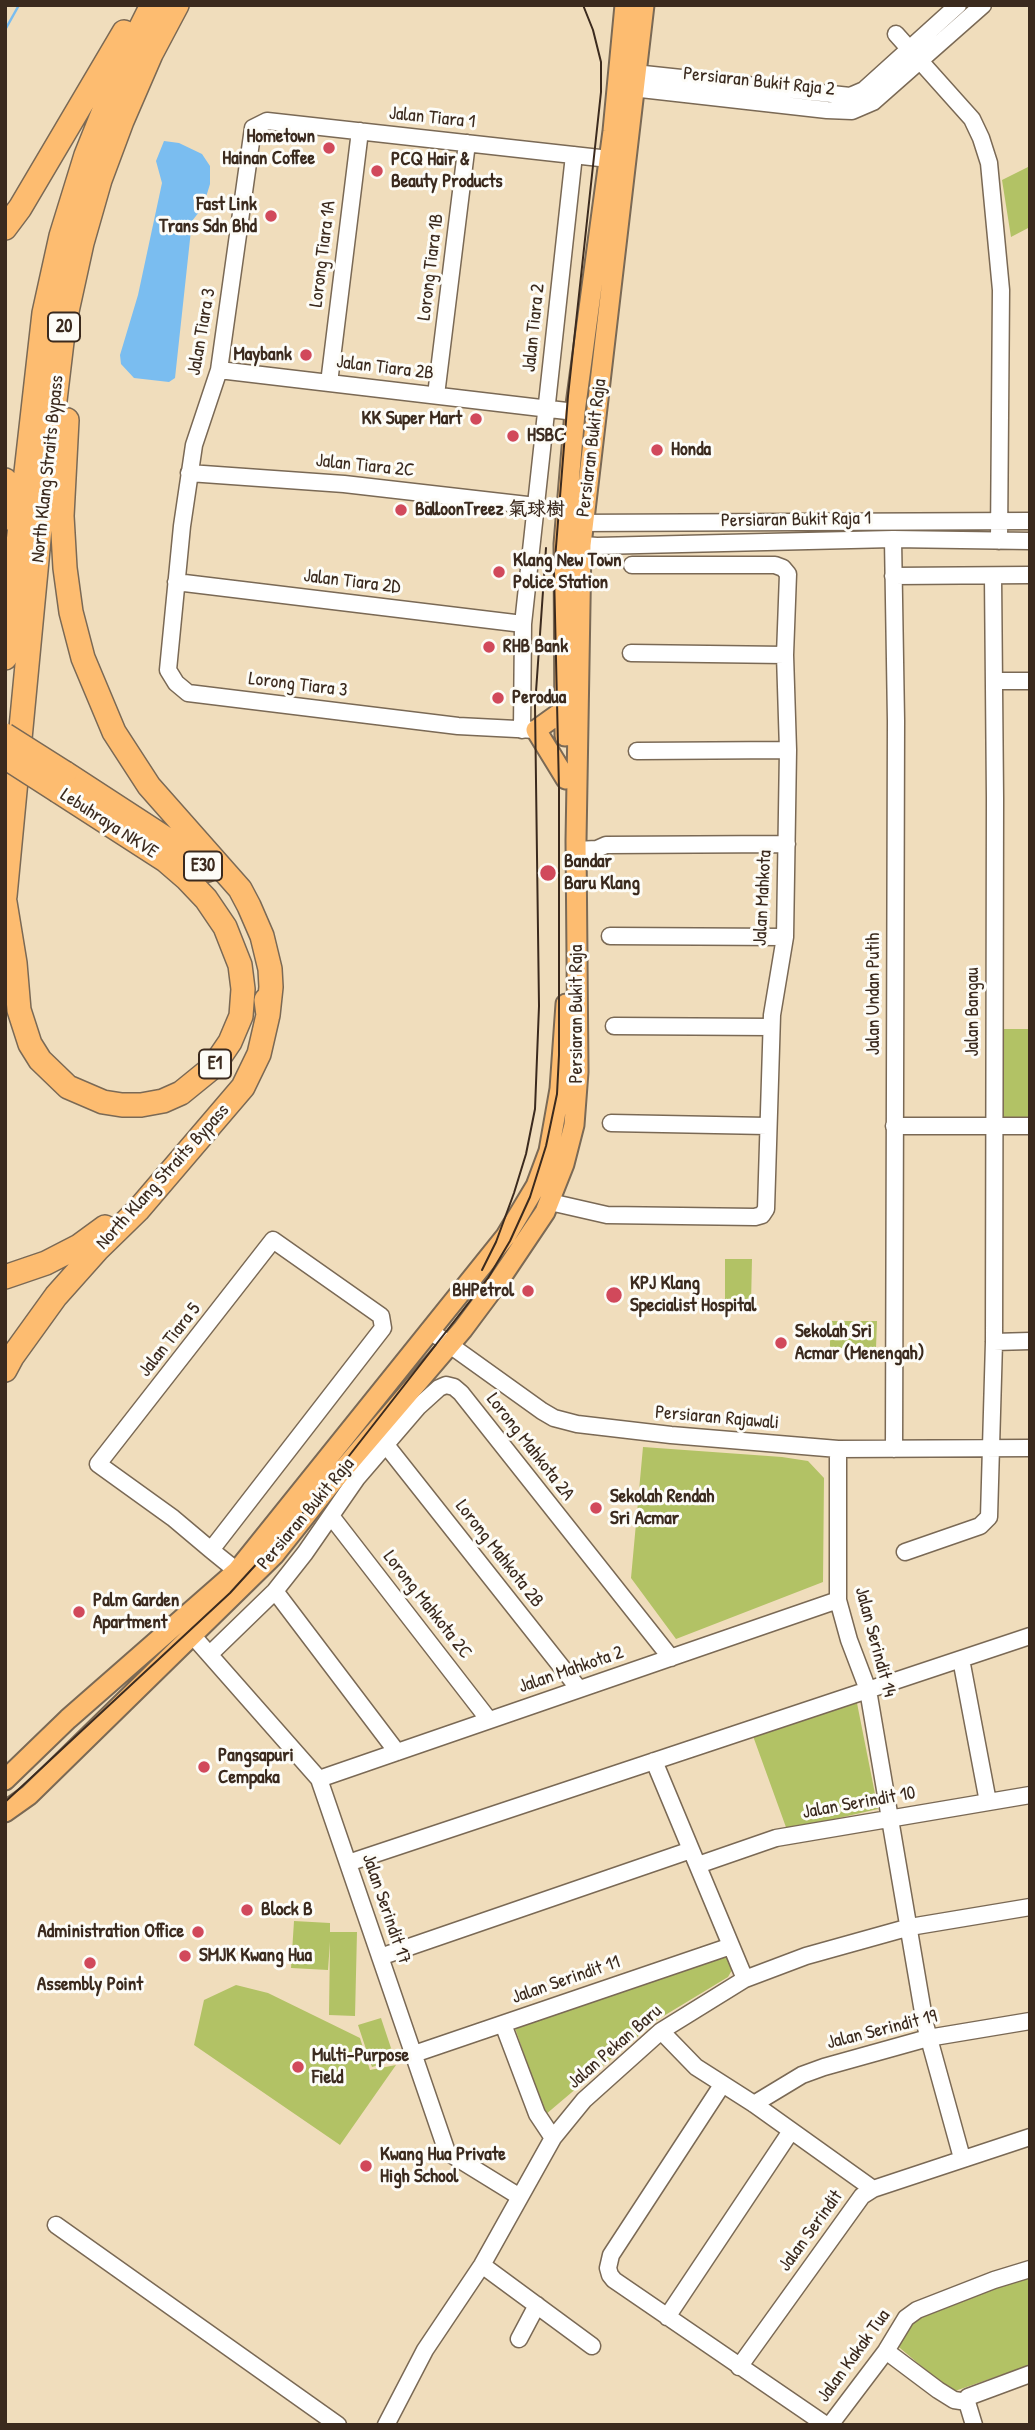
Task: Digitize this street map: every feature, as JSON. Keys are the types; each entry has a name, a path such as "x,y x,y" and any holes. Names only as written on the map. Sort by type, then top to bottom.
{"highway":[{"path":"6,227 20,208 139,5"},
{"name":"20","path":"19,529 44,313 61,236 86,155 123,63 152,5"},
{"name":"North Klang Straits Bypass","path":"5,896 41,518 64,324 82,243 100,180 151,54 177,5"},
{"path":"82,243 62,516 71,612 83,657 114,732 149,786 240,889 252,913 262,936 270,969 268,1015"},
{"path":"5,480 19,529 5,658"},
{"name":"North Klang Straits Bypass","path":"5,734 62,782 191,855 221,881 253,939 261,962 268,1015 259,1054 243,1087 162,1183 56,1296 5,1370"},
{"name":"Lebuhraya NKVE","path":"5,757 62,782 165,860 206,899 225,927 240,965 243,989 241,1016 230,1042 213,1067 181,1093 163,1101 141,1105 122,1105 95,1099 68,1087 53,1075 30,1044 19,1010 5,902"},
{"path":"12,1275 46,1263 79,1246 162,1183"}],"main road":[{"name":"Persiaran Bukit Raja","path":"5,1780 68,1720 237,1571 506,1236 536,1186 549,1151 560,1089 566,1003 564,710 573,544 627,80 625,5"},
{"name":"Persiaran Bukit Raja","path":"575,523 575,412 609,159 644,5"},
{"name":"Persiaran Bukit Raja","path":"5,1812 29,1795 274,1555 329,1486 450,1345 498,1282 550,1202 565,1164 575,1112 578,1072 573,544"},
{"path":"564,710 529,730 566,779"}],"street":[{"name":"Persiaran Bukit Raja 2","path":"914,56 958,5"},
{"name":"Persiaran Bukit Raja 2","path":"627,80 850,96 864,90 914,56 983,5"},
{"path":"896,34 972,119 989,163 1001,290 999,541"},
{"name":"Jalan Tiara 1","path":"253,128 267,121 609,159"},
{"name":"Jalan Tiara 3","path":"176,582 194,445 219,370 253,128"},
{"name":"Lorong Tiara 1A","path":"329,383 360,131"},
{"name":"Lorong Tiara 1B","path":"436,395 467,143"},
{"name":"Jalan Tiara 2","path":"529,730 523,624 574,155"},
{"name":"Jalan Tiara 2B","path":"219,370 575,412"},
{"name":"Jalan Tiara 2C","path":"189,472 344,484 536,506"},
{"name":"Persiaran Bukit Raja 1","path":"575,523 1030,521"},
{"name":"Persiaran Bukit Raja 1","path":"573,544 893,539 1030,541"},
{"name":"Jalan Undan Putih","path":"893,539 896,721 894,1449"},
{"name":"Jalan Mahkota","path":"550,1202 607,1215 755,1217 762,1215 766,1209 771,1027 785,937 788,750 785,655 788,574 775,565 632,565"},
{"path":"893,576 1030,575"},
{"name":"Jalan Bangau","path":"905,1552 980,1526 989,1517 994,1342 993,576"},
{"name":"Jalan Tiara 2D","path":"176,582 523,624"},
{"name":"Lorong Tiara 3","path":"176,582 169,670 176,683 188,694 458,726 529,730"},
{"path":"631,653 785,655"},
{"path":"995,681 1030,681"},
{"path":"637,751 788,750"},
{"path":"576,846 596,840 606,845 787,844"},
{"path":"610,936 785,937"},
{"path":"614,1027 771,1027"},
{"path":"611,1123 767,1126"},
{"path":"894,1126 1030,1126"},
{"name":"Jalan Tiara 5","path":"273,1240 381,1317 383,1328 211,1550 173,1518 98,1464 273,1240"},
{"name":"Persiaran Rajawali","path":"429,1329 554,1418 611,1429 838,1450 1030,1448"},
{"path":"994,1342 1030,1341"},
{"name":"Lorong Mahkota 2A","path":"386,1445 439,1388 446,1385 454,1387 671,1658"},
{"path":"210,1654 275,1591 357,1478 386,1445"},
{"name":"Lorong Mahkota 2B","path":"386,1445 579,1689"},
{"name":"Jalan Serindit 14","path":"838,1450 838,1600 849,1640 869,1690 928,2038 962,2158"},
{"name":"Lorong Mahkota 2C","path":"331,1516 489,1720"},
{"path":"211,1550 237,1571"},
{"path":"275,1591 397,1752"},
{"name":"Jalan Mahkota 2","path":"319,1779 838,1600"},
{"name":"Jalan Serindit 17","path":"193,1636 319,1779 447,2152 520,2197"},
{"path":"348,1863 1030,1636"},
{"path":"961,1659 988,1802"},
{"path":"654,1761 745,1979"},
{"name":"Jalan Serindit 10","path":"380,1957 694,1857 776,1838 1030,1795"},
{"name":"Jalan Pekan Baru","path":"386,2425 425,2350 482,2265 553,2138 584,2100 661,2031 745,1979 840,1945 910,1927 1030,1906"},
{"name":"Jalan Serindit 11","path":"414,2054 731,1946"},
{"name":"Jalan Serindit 19","path":"754,2104 802,2074 928,2038 1030,2021"},
{"path":"503,2024 537,2114 553,2138"},
{"path":"661,2031 696,2067 754,2104 873,2189"},
{"path":"722,2085 608,2261 610,2275 739,2367 828,2425"},
{"path":"667,2317 791,2131"},
{"name":"Jalan Serindit","path":"739,2367 862,2196 873,2189 1030,2137"},
{"path":"56,2225 338,2425"},
{"path":"482,2265 592,2346"},
{"name":"Jalan Kakak Tua","path":"828,2425 886,2351 906,2318 994,2280 1030,2269"},
{"path":"519,2339 537,2305"},
{"path":"886,2351 938,2390 954,2400 967,2402"},
{"path":"974,2425 968,2397 1030,2374"}],"green space":[{"path":"1030,166 1030,227 1011,237 1002,180"},
{"path":"1001,1029 1030,1029 1030,1117 1001,1117"},
{"path":"725,1259 752,1259 751,1304 725,1304"},
{"path":"830,1321 877,1321 876,1348 830,1348"},
{"path":"643,1447 808,1461 824,1478 823,1582 676,1639 631,1578"},
{"path":"856,1698 878,1809 787,1830 753,1736"},
{"path":"294,1921 330,1923 330,1932 357,1932 355,2016 329,2015 330,1942 328,1970 291,1968"},
{"path":"717,1956 725,1957 731,1962 732,1970 728,1977 657,2020 545,2115 515,2028"},
{"name":"Multi-Purpose Field","path":"236,1985 268,1993 360,2038 370,2070 396,2065 340,2145 194,2045 204,2000"},
{"path":"381,2018 395,2060 372,2067 358,2025"},
{"path":"1030,2274 1030,2365 952,2392 894,2343 899,2324"}],"water":[{"path":"164,141 179,143 202,154 210,166 210,184 203,207 192,221 175,378 169,382 134,378 121,364 120,355 138,295 162,183 156,161"}],"waterway":[{"path":"5,30 19,5"}],"tram line":[{"path":"5,1802 230,1593 313,1502 488,1278 510,1241 530,1197 546,1146 557,1094 559,1055 559,789 554,572 568,396 601,92 601,62 583,5"},
{"path":"482,1270 496,1242 514,1193 526,1154 535,1109 539,1006 535,706 546,548"}],"place":[{"name":"Hometown Hainan Coffee","path":"329,148"},
{"name":"PCQ Hair & Beauty Products","path":"377,171"},
{"name":"Fast Link Trans Sdn Bhd","path":"271,216"},
{"name":"Maybank","path":"306,355"},
{"name":"KK Super Mart","path":"476,419"},
{"name":"HSBC","path":"513,436"},
{"name":"Honda","path":"657,450"},
{"name":"BalloonTreez 氣球樹","path":"401,510"},
{"name":"Klang New Town Police Station","path":"499,572"},
{"name":"RHB Bank","path":"489,647"},
{"name":"Perodua","path":"498,698"},
{"name":"Bandar Baru Klang","path":"548,873"},
{"name":"BHPetrol","path":"528,1291"},
{"name":"KPJ Klang Specialist Hospital","path":"614,1295"},
{"name":"Sekolah Sri Acmar (Menengah)","path":"781,1343"},
{"name":"Sekolah Rendah Sri Acmar","path":"596,1508"},
{"name":"Palm Garden Apartment","path":"79,1612"},
{"name":"Pangsapuri Cempaka","path":"204,1767"},
{"name":"Block B","path":"247,1910"},
{"name":"Administration Office","path":"198,1932"},
{"name":"SMJK Kwang Hua","path":"185,1956"},
{"name":"Assembly Point","path":"90,1963"},
{"name":"Multi-Purpose Field","path":"298,2067"},
{"name":"Kwang Hua Private High School","path":"366,2166"}]}
